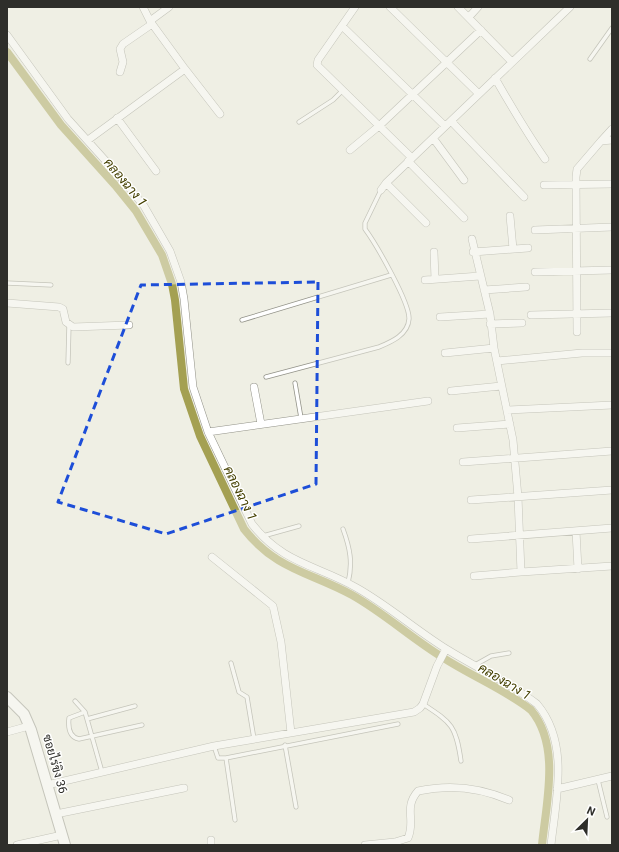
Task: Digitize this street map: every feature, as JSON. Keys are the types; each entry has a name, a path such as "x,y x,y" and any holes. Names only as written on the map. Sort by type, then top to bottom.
{"street":[{"path":"143,7 151,22 220,114"},
{"path":"120,72 123,62 120,49 123,44 170,7"},
{"path":"355,7 317,65 379,126 464,218"},
{"path":"390,7 479,94"},
{"path":"458,7 512,62"},
{"path":"469,17 478,7"},
{"path":"381,190 386,183 570,7"},
{"path":"342,26 413,94 448,123 524,197"},
{"path":"350,150 379,126 481,30"},
{"path":"7,36 68,119 88,140 144,206 170,251 181,282 184,299 192,387 208,432 245,512 262,536 292,558 348,583 367,594 445,652 474,666 532,700 541,709 553,736 558,766 551,845"},
{"path":"88,140 185,69"},
{"path":"495,78 521,124 532,137 545,159"},
{"path":"117,118 156,171"},
{"path":"577,332 576,185 578,169 612,129"},
{"path":"433,138 464,180"},
{"path":"601,141 612,140"},
{"path":"386,183 426,223"},
{"path":"544,185 612,184"},
{"path":"510,216 513,249"},
{"path":"535,230 612,227"},
{"path":"472,239 473,252 490,314 494,348 510,424 518,497 521,572"},
{"path":"473,252 528,248"},
{"path":"434,252 435,279"},
{"path":"535,272 612,270"},
{"path":"425,280 480,276"},
{"path":"484,290 526,287"},
{"path":"7,303 63,308 64,317 69,325 73,327 129,324"},
{"path":"531,315 612,313"},
{"path":"440,317 490,314"},
{"path":"490,324 522,323"},
{"path":"445,353 494,348"},
{"path":"497,361 582,353 612,353"},
{"path":"451,391 501,386"},
{"path":"254,387 261,424"},
{"path":"208,432 428,401"},
{"path":"507,410 593,405 612,406"},
{"path":"457,428 510,424"},
{"path":"463,462 612,451"},
{"path":"471,500 612,490"},
{"path":"471,538 612,528"},
{"path":"576,531 578,569"},
{"path":"212,556 273,606 281,642 291,733"},
{"path":"474,576 612,566"},
{"path":"47,785 254,738 414,712 423,704 437,666 445,652"},
{"name":"ซอยไร่ขิง 36","path":"7,697 24,714 29,726 64,840"},
{"path":"7,732 29,726"},
{"path":"557,789 612,776"},
{"path":"56,814 184,788"},
{"path":"365,845 396,842 408,838 411,831 410,809 412,798 418,791 440,788 472,789 509,800"},
{"path":"17,845 64,840"}],"lane":[{"path":"590,59 612,28"},
{"path":"299,122 333,100 342,91"},
{"path":"266,377 379,347 396,340 404,332 409,320 406,304 365,229 366,223 381,190"},
{"path":"242,320 391,275"},
{"path":"7,283 50,285"},
{"path":"68,363 69,325"},
{"path":"295,383 301,418"},
{"path":"262,536 299,526"},
{"path":"343,529 351,556 352,568 348,583"},
{"path":"474,666 491,656 509,654"},
{"path":"231,663 238,692 247,697 254,738"},
{"path":"75,701 86,712 102,772"},
{"path":"423,704 446,718 454,729 458,740 461,761"},
{"path":"87,718 135,706"},
{"path":"86,712 69,718 71,735 74,738 79,739 142,725"},
{"path":"214,746 218,758 226,758 285,745 398,724"},
{"path":"285,745 296,807"},
{"path":"226,758 235,820"},
{"path":"598,780 607,817"}],"highlighted area":[{"path":"318,282 316,484 166,534 58,502 141,285"}],"waterway":[{"name":"คลองฉาง 1","path":"7,52 61,125 115,185 136,211 162,255 172,284 175,300 184,389 200,436 244,529 256,543 281,562 337,587 364,602 442,657 521,702 531,710 540,724 546,740 549,757 548,793 542,845"}]}
